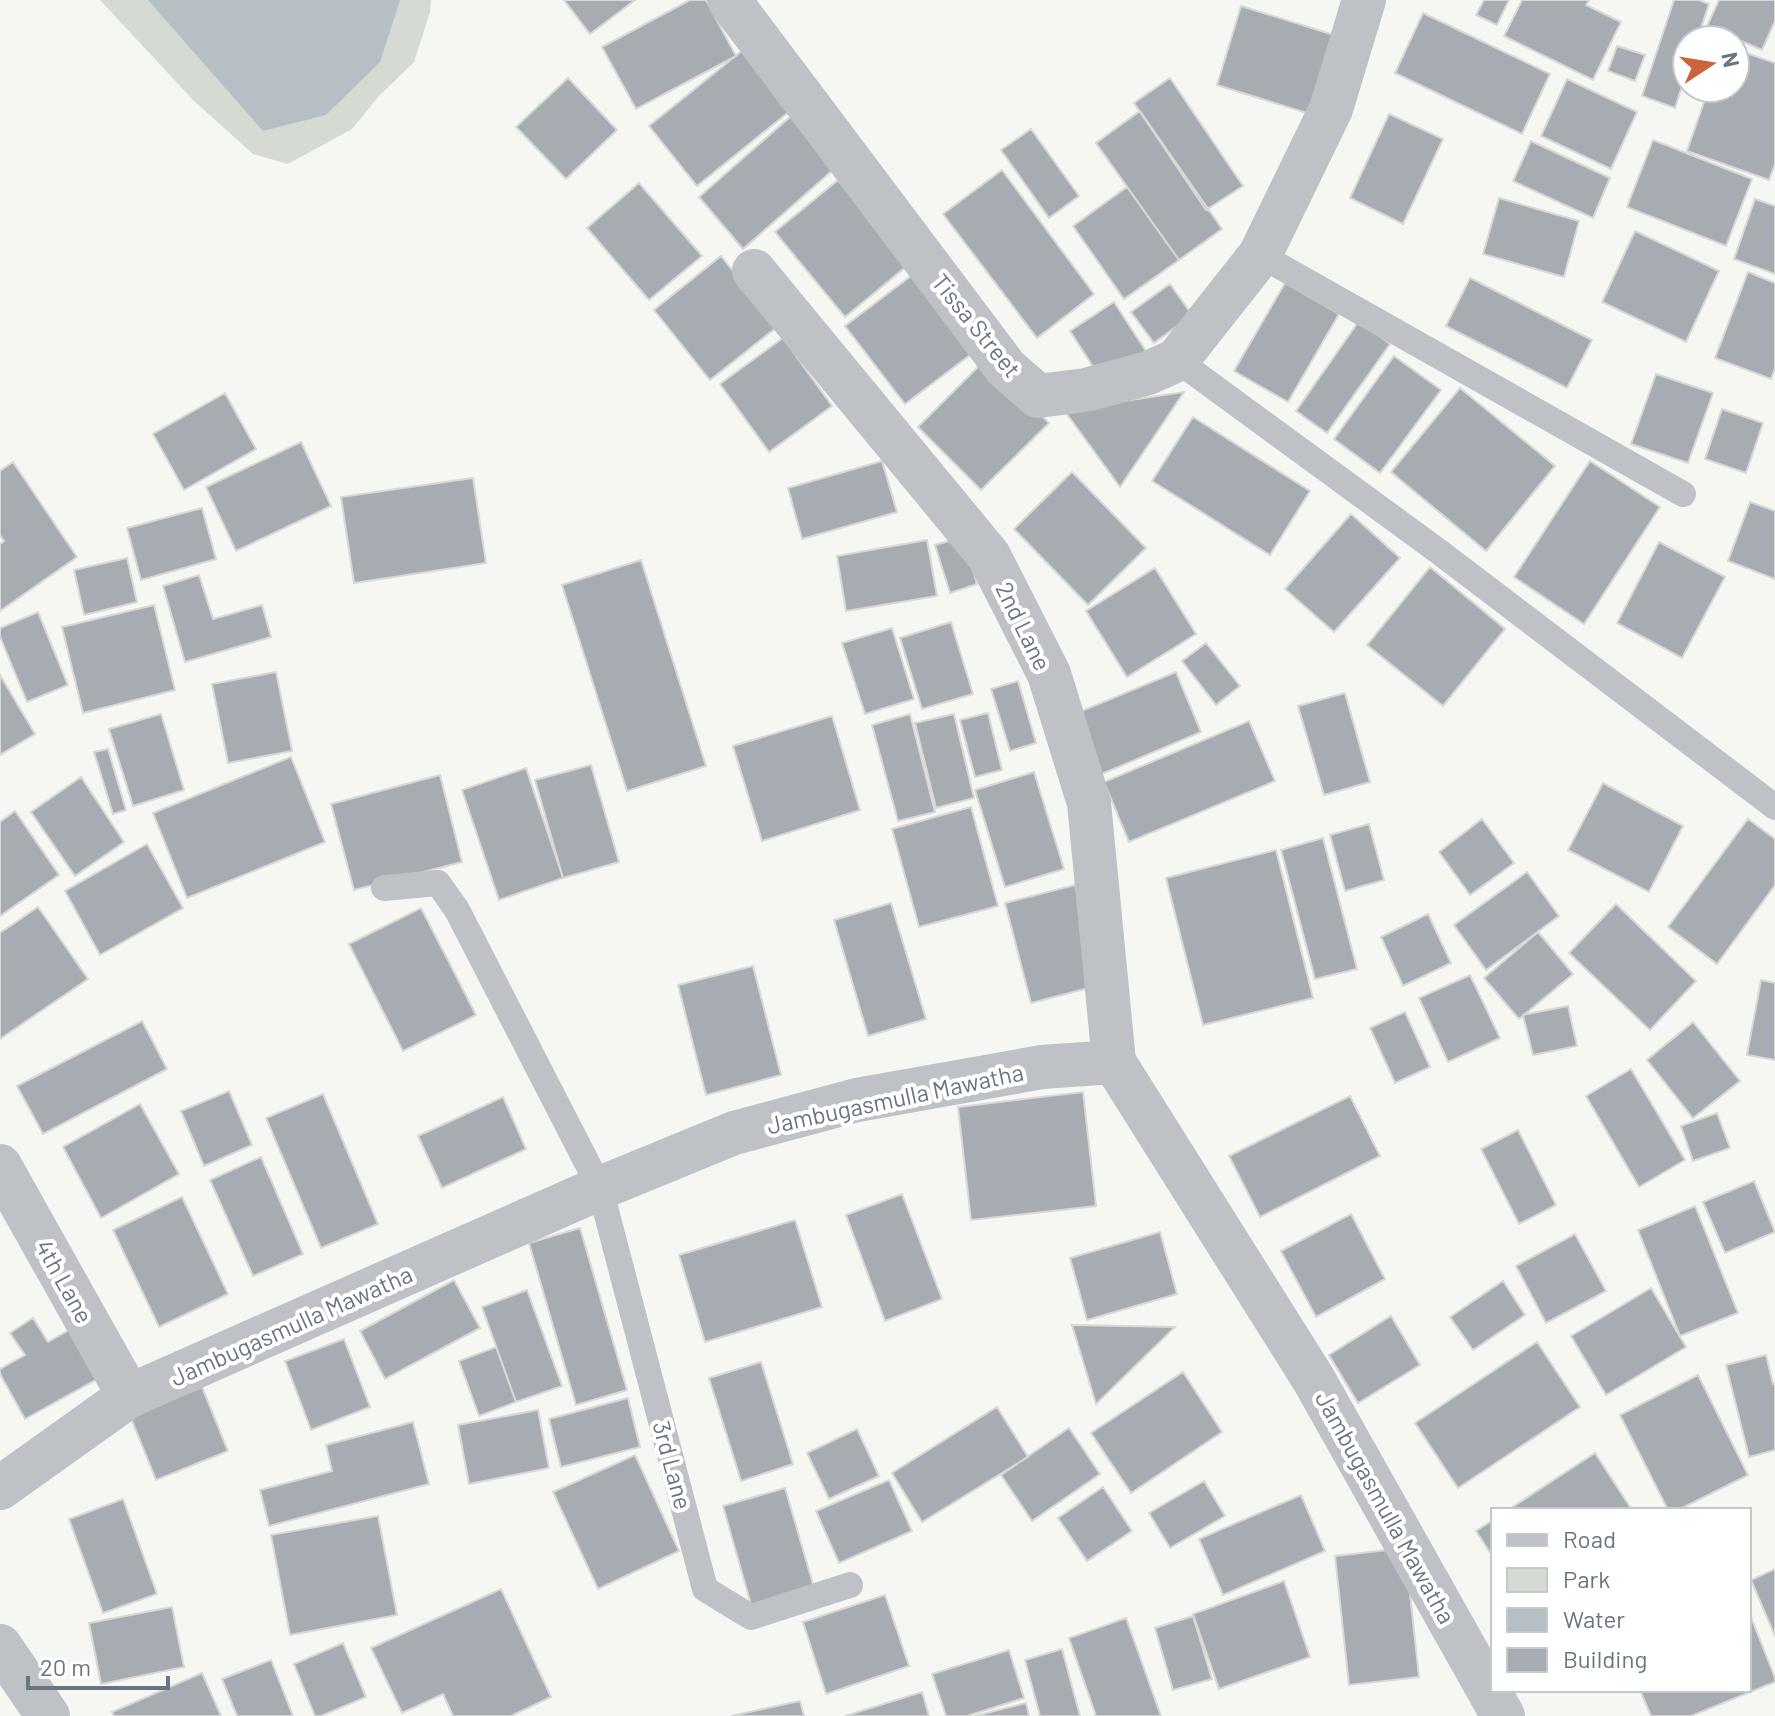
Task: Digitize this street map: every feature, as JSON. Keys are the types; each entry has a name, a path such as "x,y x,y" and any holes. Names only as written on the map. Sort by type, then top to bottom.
{"street":[{"name":"Tissa Street","path":"729,0 1006,368 1038,396 1086,390 1148,373 1177,360 1260,255 1331,109 1364,0"},
{"name":"2nd Lane","path":"754,271 989,556 1049,674 1089,803 1114,1062"},
{"name":"Jambugasmulla Mawatha","path":"0,1488 129,1396 600,1188 734,1133 857,1100 1042,1067 1114,1062 1314,1380 1503,1716"},
{"name":"4th Lane","path":"0,1166 129,1396"},
{"path":"0,1646 48,1716"}],"lane":[{"path":"1260,255 1683,494"},
{"path":"1177,360 1438,551 1775,807"},
{"name":"3rd Lane","path":"384,888 438,883 457,910 600,1188 705,1589 751,1617 850,1585"}],"green space":[{"path":"100,0 431,0 414,62 379,96 352,129 288,164 253,154 193,100"}],"water":[{"path":"148,0 400,0 380,62 326,115 263,131"}],"building":[{"path":"564,0 635,0 590,34"},
{"path":"690,0 706,0 736,56 636,109 602,47"},
{"path":"1484,0 1509,0 1497,25 1476,15"},
{"path":"1522,0 1589,0 1586,5 1621,22 1593,80 1504,36"},
{"path":"1674,0 1699,0 1709,4 1702,24 1671,24 1671,104 1676,104 1675,108 1642,96"},
{"path":"1719,0 1775,0 1775,21 1762,50 1751,45 1751,24 1708,24"},
{"path":"1241,6 1334,35 1310,114 1217,85"},
{"path":"1423,13 1550,74 1522,134 1395,73"},
{"path":"1617,46 1645,55 1635,81 1608,71"},
{"path":"743,50 791,110 697,186 649,126"},
{"path":"1751,55 1775,63 1775,164 1769,180 1687,151 1703,104 1751,104"},
{"path":"568,78 617,130 566,179 516,127"},
{"path":"1170,78 1243,186 1206,210 1134,103"},
{"path":"1567,79 1637,112 1611,169 1541,136"},
{"path":"798,110 842,162 743,249 699,197"},
{"path":"1140,111 1222,229 1179,260 1096,143"},
{"path":"1389,114 1443,139 1403,224 1350,198"},
{"path":"1031,129 1079,196 1049,218 1001,150"},
{"path":"1653,140 1752,179 1726,246 1627,207"},
{"path":"1531,141 1610,178 1593,218 1513,181"},
{"path":"1002,170 1094,294 1037,338 943,214"},
{"path":"838,180 908,265 845,317 775,232"},
{"path":"639,183 702,256 649,300 587,228"},
{"path":"1127,187 1179,260 1124,299 1073,226"},
{"path":"1499,198 1579,221 1564,277 1483,254"},
{"path":"1755,199 1775,206 1775,274 1734,259"},
{"path":"1635,231 1719,271 1686,342 1602,302"},
{"path":"721,256 777,327 710,380 654,310"},
{"path":"1748,272 1775,283 1775,368 1771,379 1715,358"},
{"path":"911,276 970,355 905,404 845,326"},
{"path":"1470,278 1592,340 1567,388 1446,326"},
{"path":"1285,283 1339,314 1288,402 1234,371"},
{"path":"1170,284 1192,315 1154,343 1131,312"},
{"path":"1114,302 1149,356 1105,385 1070,331"},
{"path":"1359,321 1390,344 1327,433 1296,411"},
{"path":"783,338 832,406 769,452 720,384"},
{"path":"1394,356 1441,390 1380,473 1334,439"},
{"path":"986,359 1049,423 981,490 918,427"},
{"path":"1656,374 1713,393 1688,463 1631,444"},
{"path":"1460,388 1555,466 1486,551 1391,472"},
{"path":"1184,392 1120,487 1064,410"},
{"path":"225,393 256,449 184,490 153,434"},
{"path":"1722,409 1763,423 1746,473 1705,459"},
{"path":"1193,417 1310,491 1270,555 1152,481"},
{"path":"301,442 331,506 236,551 206,487"},
{"path":"882,461 897,512 802,539 788,488"},
{"path":"1590,461 1660,507 1584,624 1514,577"},
{"path":"13,462 77,557 0,611 0,544 4,541 0,535 0,471"},
{"path":"1072,472 1146,548 1088,605 1014,529"},
{"path":"473,478 486,563 354,583 341,497"},
{"path":"1750,502 1775,511 1775,579 1728,561"},
{"path":"202,508 216,559 141,580 127,528"},
{"path":"1351,514 1400,558 1334,632 1285,589"},
{"path":"963,537 977,584 950,593 935,545"},
{"path":"927,540 937,596 846,611 837,556"},
{"path":"1659,542 1725,577 1682,658 1617,623"},
{"path":"127,558 137,602 84,615 74,570"},
{"path":"641,560 706,766 627,791 562,585"},
{"path":"1430,567 1505,629 1443,706 1367,645"},
{"path":"1155,568 1196,634 1127,677 1086,611"},
{"path":"199,575 213,619 262,605 271,637 185,662 163,586"},
{"path":"154,605 175,690 83,713 62,627"},
{"path":"38,612 68,685 27,702 0,637 0,628"},
{"path":"951,622 973,694 922,709 900,638"},
{"path":"892,628 914,699 865,714 842,643"},
{"path":"1206,643 1240,686 1216,705 1182,661"},
{"path":"276,672 292,751 228,763 212,684"},
{"path":"1176,672 1201,732 1092,778 1067,717"},
{"path":"0,675 35,734 0,755"},
{"path":"1018,681 1036,743 1010,751 991,689"},
{"path":"1345,693 1370,782 1324,795 1298,706"},
{"path":"988,713 1002,770 975,777 960,720"},
{"path":"161,714 184,790 133,806 109,729"},
{"path":"910,714 935,812 898,821 872,725"},
{"path":"954,714 974,798 936,808 915,723"},
{"path":"832,716 860,810 762,841 733,746"},
{"path":"1249,721 1275,781 1129,842 1104,782"},
{"path":"108,749 126,810 113,814 94,752"},
{"path":"291,757 325,842 187,898 153,813"},
{"path":"591,765 619,862 563,878 535,780"},
{"path":"526,768 563,878 499,900 462,790"},
{"path":"1034,772 1064,869 1005,887 975,790"},
{"path":"440,775 462,862 354,890 331,804"},
{"path":"81,777 124,842 75,876 31,812"},
{"path":"1603,783 1683,826 1649,892 1568,850"},
{"path":"971,807 998,906 919,927 892,829"},
{"path":"15,811 59,875 0,916 0,822"},
{"path":"1482,819 1514,863 1470,895 1439,852"},
{"path":"1748,819 1775,839 1775,885 1717,964 1668,927"},
{"path":"1369,824 1384,880 1345,891 1330,835"},
{"path":"1323,838 1357,969 1315,979 1281,850"},
{"path":"147,844 183,908 100,955 65,891"},
{"path":"1276,850 1313,998 1203,1025 1166,878"},
{"path":"1527,872 1559,916 1486,970 1454,925"},
{"path":"1075,885 1100,985 1031,1003 1005,903"},
{"path":"891,903 926,1019 868,1036 834,920"},
{"path":"1616,904 1696,981 1650,1030 1569,953"},
{"path":"38,907 88,979 0,1039 0,933"},
{"path":"421,908 476,1015 403,1051 349,944"},
{"path":"1428,914 1451,963 1403,986 1381,937"},
{"path":"1538,932 1573,974 1519,1019 1484,978"},
{"path":"753,966 781,1075 706,1095 678,985"},
{"path":"1470,975 1500,1038 1448,1062 1419,998"},
{"path":"1761,980 1775,983 1775,1060 1747,1055"},
{"path":"1568,1006 1577,1046 1533,1055 1523,1015"},
{"path":"1405,1012 1430,1067 1395,1083 1370,1028"},
{"path":"142,1021 167,1069 43,1134 17,1086"},
{"path":"1693,1022 1740,1081 1693,1118 1647,1060"},
{"path":"1631,1069 1685,1160 1639,1187 1586,1096"},
{"path":"229,1091 252,1145 204,1166 181,1111"},
{"path":"1083,1092 1096,1206 971,1220 958,1107"},
{"path":"323,1094 378,1224 321,1248 266,1118"},
{"path":"1350,1096 1380,1156 1260,1217 1229,1156"},
{"path":"503,1097 526,1149 442,1188 418,1136"},
{"path":"140,1104 179,1174 101,1218 63,1147"},
{"path":"1717,1113 1730,1148 1693,1161 1681,1126"},
{"path":"1518,1130 1556,1205 1519,1224 1481,1149"},
{"path":"261,1157 303,1254 253,1276 210,1180"},
{"path":"1754,1181 1775,1232 1725,1253 1703,1202"},
{"path":"902,1194 942,1299 885,1321 846,1215"},
{"path":"182,1197 228,1294 159,1327 113,1230"},
{"path":"1695,1206 1738,1313 1680,1336 1638,1230"},
{"path":"1351,1214 1385,1279 1316,1317 1281,1251"},
{"path":"795,1220 822,1307 705,1342 679,1255"},
{"path":"580,1228 627,1390 576,1405 529,1243"},
{"path":"1160,1232 1177,1294 1087,1320 1070,1258"},
{"path":"1575,1234 1606,1291 1546,1323 1516,1266"},
{"path":"454,1280 480,1328 385,1379 360,1331"},
{"path":"1503,1281 1525,1315 1473,1350 1450,1317"},
{"path":"1651,1288 1686,1347 1606,1395 1571,1336"},
{"path":"527,1290 562,1386 516,1402 482,1307"},
{"path":"1391,1316 1420,1365 1358,1403 1329,1355"},
{"path":"33,1318 48,1342 78,1325 106,1374 25,1419 0,1369 25,1355 10,1333"},
{"path":"1072,1325 1175,1327 1096,1404"},
{"path":"344,1339 370,1407 311,1430 285,1361"},
{"path":"1537,1342 1580,1407 1458,1488 1415,1423"},
{"path":"496,1347 516,1402 479,1416 459,1361"},
{"path":"1766,1355 1775,1383 1775,1450 1749,1457 1726,1365"},
{"path":"761,1362 793,1464 741,1481 709,1378"},
{"path":"1183,1372 1222,1432 1131,1493 1091,1433"},
{"path":"1698,1375 1748,1475 1682,1508 1667,1508 1620,1415"},
{"path":"202,1387 228,1451 156,1480 130,1416"},
{"path":"628,1398 640,1447 561,1467 549,1419"},
{"path":"997,1407 1028,1457 922,1522 892,1473"},
{"path":"538,1410 549,1468 469,1484 458,1425"},
{"path":"413,1422 429,1484 269,1526 260,1490 332,1471 326,1445"},
{"path":"1069,1428 1100,1474 1032,1521 1001,1475"},
{"path":"857,1429 879,1476 829,1499 807,1453"},
{"path":"1595,1453 1631,1508 1511,1508"},
{"path":"635,1455 679,1551 598,1589 553,1492"},
{"path":"889,1480 912,1531 839,1563 816,1511"},
{"path":"1204,1481 1225,1516 1170,1548 1149,1513"},
{"path":"1103,1487 1132,1531 1087,1561 1058,1518"},
{"path":"785,1488 817,1598 754,1615 723,1506"},
{"path":"1301,1495 1325,1551 1223,1595 1199,1539"},
{"path":"123,1499 157,1594 103,1613 69,1519"},
{"path":"378,1516 397,1615 290,1635 271,1535"},
{"path":"1491,1521 1491,1554 1476,1531"},
{"path":"1405,1548 1419,1677 1349,1685 1335,1556"},
{"path":"1775,1569 1775,1636 1751,1580"},
{"path":"1284,1581 1310,1657 1219,1689 1193,1614"},
{"path":"501,1589 551,1697 511,1716 453,1716 443,1694 402,1713 371,1648"},
{"path":"885,1595 909,1666 826,1694 803,1622"},
{"path":"172,1607 184,1667 101,1684 89,1623"},
{"path":"1193,1616 1212,1679 1173,1690 1155,1628"},
{"path":"1751,1617 1775,1678 1775,1682 1751,1692"},
{"path":"1126,1618 1161,1716 1096,1716 1069,1638"},
{"path":"343,1643 366,1697 315,1716 294,1664"},
{"path":"1062,1649 1080,1716 1040,1716 1025,1660"},
{"path":"1009,1650 1024,1698 967,1716 946,1716 932,1674"},
{"path":"271,1660 293,1716 237,1716 222,1679"},
{"path":"202,1673 221,1716 114,1716 112,1712"},
{"path":"922,1692 929,1716 845,1716"},
{"path":"1641,1692 1750,1692 1691,1716 1651,1716"},
{"path":"800,1701 804,1716 731,1716"},
{"path":"1026,1703 1029,1716 975,1716"}]}
